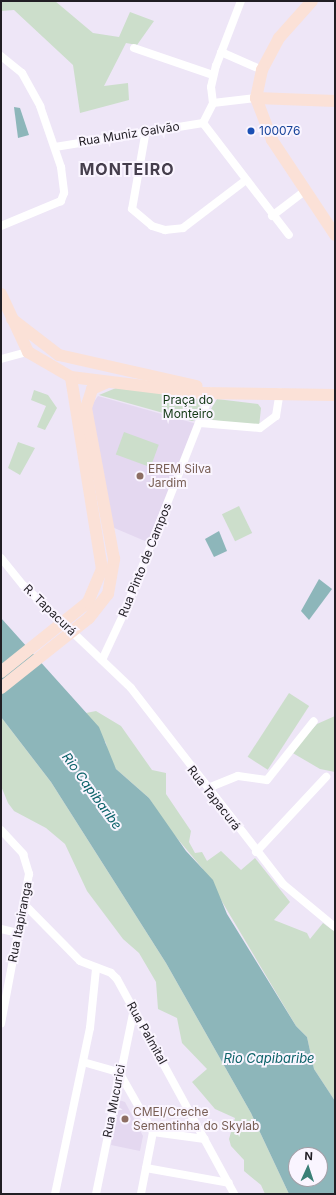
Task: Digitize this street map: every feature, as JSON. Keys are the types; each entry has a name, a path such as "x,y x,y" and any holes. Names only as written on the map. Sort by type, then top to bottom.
{"street":[{"path":"241,1 213,75 213,103 202,123 272,216 289,235"},
{"path":"312,1 279,38 262,70 256,98 272,140 335,235"},
{"path":"134,48 213,75"},
{"path":"221,52 262,70"},
{"path":"1,56 16,66 30,87 55,147 63,197 1,226"},
{"path":"213,103 256,98 335,101"},
{"name":"Rua Muniz Galvão","path":"55,147 146,130 202,123"},
{"path":"146,130 132,209 152,226 165,230 183,228 246,180"},
{"path":"272,216 306,190"},
{"path":"1,294 9,317 28,352 71,376 211,392 280,392 335,395"},
{"path":"9,317 59,355 137,371 211,392"},
{"path":"1,359 28,352"},
{"path":"71,376 137,371"},
{"path":"1,688 89,618 108,594 114,559 80,407 71,376"},
{"path":"1,672 88,602 102,569 80,407 92,389 110,381"},
{"name":"Rua Pinto de Campos","path":"102,660 200,423 211,392"},
{"path":"200,423 260,428 276,416 280,392"},
{"name":"R. Tapacurá","path":"1,558 23,585 102,660"},
{"name":"Rua Tapacurá","path":"102,660 131,688 256,852 283,884 335,927"},
{"path":"208,788 238,776 267,780 314,721"},
{"path":"256,852 326,777"},
{"name":"Rua Itapiranga","path":"1,830 28,865 24,905 1,1023"},
{"name":"Rua Palmital","path":"24,905 80,961 96,969 111,972 117,979 234,1194"},
{"path":"1,929 19,933"},
{"path":"55,1194 83,1062 96,969"},
{"name":"Rua Mucurici","path":"96,1194 119,1072 134,1009"},
{"path":"83,1062 119,1072 153,1132 141,1194"},
{"path":"153,1132 205,1139"},
{"path":"146,1168 229,1183"}],"shaded area":[{"name":"EREM Silva Jardim","path":"98,396 197,424 152,544 112,527 89,409"},
{"name":"CMEI/Creche Sementinha do Skylab","path":"119,1100 125,1102 143,1136 140,1151 111,1145"}],"green space":[{"path":"1,1 55,1 93,33 119,37 130,12 154,21 137,45 126,43 104,86 128,83 129,100 80,113 73,65 14,10 1,11"},
{"name":"Praça do Monteiro","path":"116,388 199,398 201,403 198,419 192,421 99,395"},
{"path":"34,390 48,395 57,408 45,430 37,427 46,406 31,400"},
{"name":"Praça do Monteiro","path":"217,399 258,404 261,408 259,427 205,419"},
{"path":"124,432 159,445 151,467 116,455"},
{"path":"18,442 35,448 20,475 8,468"},
{"path":"239,506 252,533 235,541 222,514"},
{"path":"289,693 309,706 268,770 248,757"},
{"path":"96,711 121,726 152,770 166,773 166,794 191,831 189,842 195,853 202,852 207,861 221,851 241,870 255,858 290,902 274,920 307,933 310,939 323,923 335,932 335,1101 314,1069 307,1037 296,1026 202,868 166,825 149,798 116,769 109,758 106,743 86,713"},
{"path":"335,716 335,772 320,769 291,752 317,724"},
{"path":"1,717 51,782 166,963 251,1113 289,1194 265,1194 261,1185 244,1171 244,1160 231,1146 229,1139 235,1118 215,1109 192,1082 207,1069 182,1043 177,1018 158,1009 156,982 139,953 123,939 87,891 65,844 46,828 14,811 8,803 1,786"}],"water":[{"path":"14,107 20,108 29,135 18,138"},
{"path":"219,531 227,551 214,557 205,539"},
{"path":"319,579 332,589 309,620 301,611"},
{"name":"Rio Capibaribe","path":"1,618 99,727 116,769 149,798 186,851 213,880 227,914 296,1026 307,1037 314,1069 335,1101 335,1194 289,1194 251,1113 166,963 51,782 1,717"}],"place":[{"name":"100076","path":"251,131"},
{"name":"EREM Silva Jardim","path":"140,476"},
{"name":"CMEI/Creche Sementinha do Skylab","path":"125,1119"}],"district":[{"name":"MONTEIRO","path":"127,169"}]}
